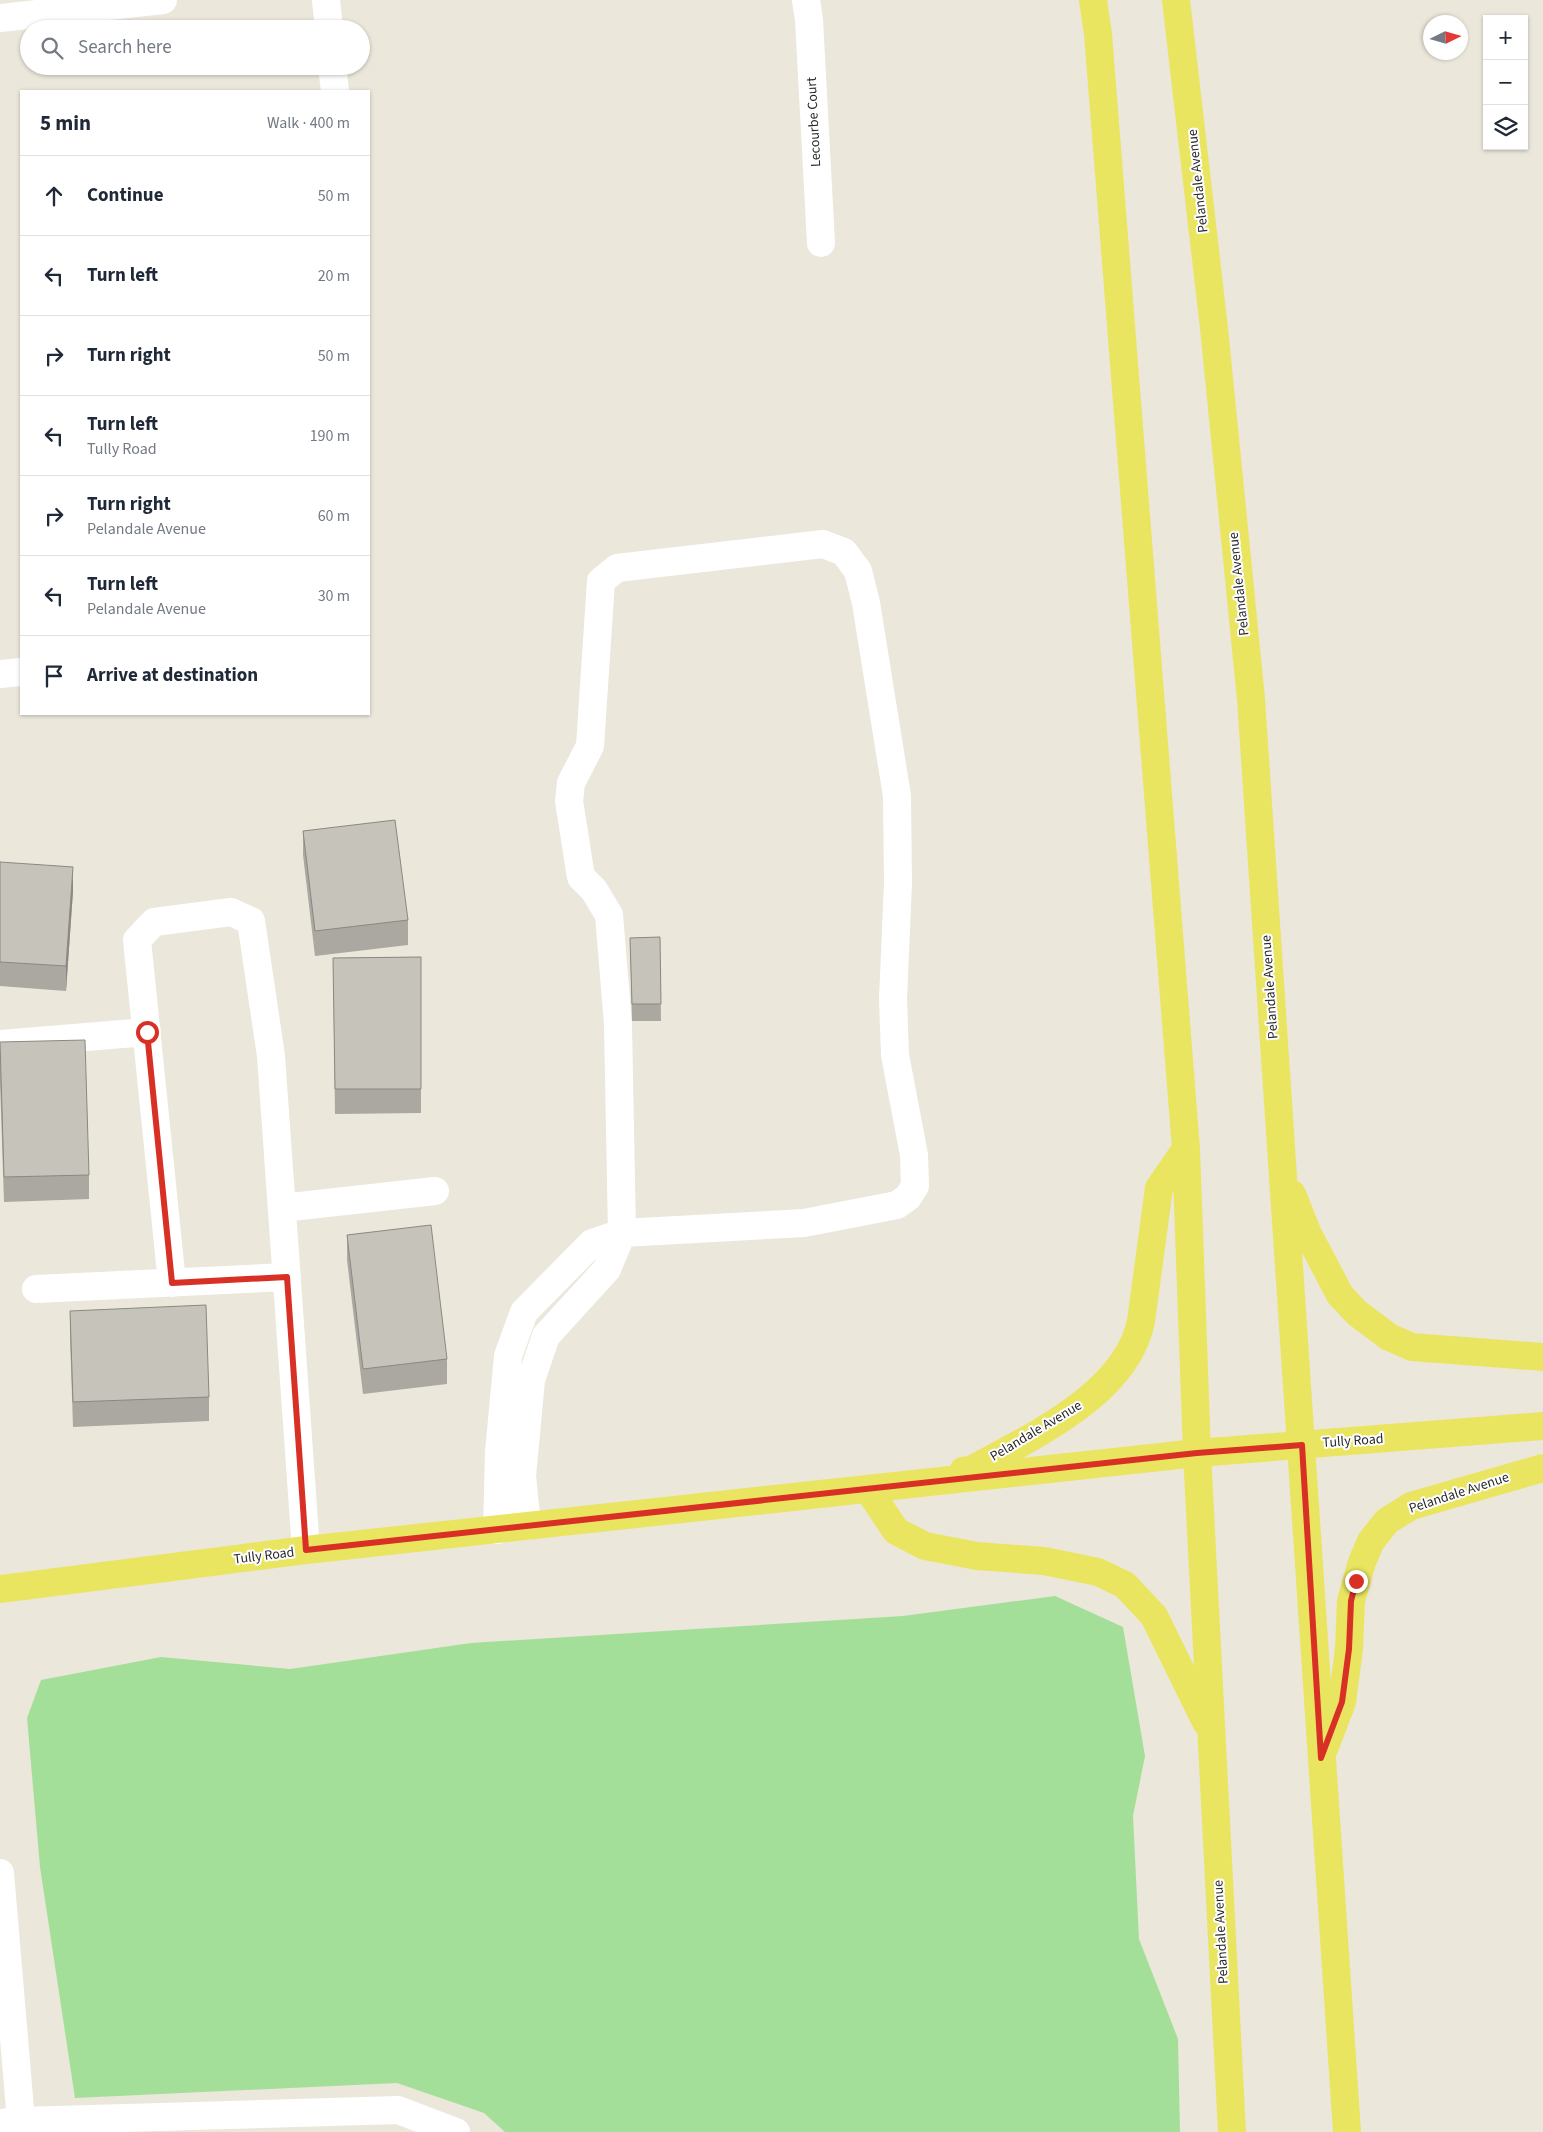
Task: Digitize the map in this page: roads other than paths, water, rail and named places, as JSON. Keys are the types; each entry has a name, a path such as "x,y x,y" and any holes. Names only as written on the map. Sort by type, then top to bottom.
{"main road":[{"name":"Pelandale Avenue","path":"1093,0 1186,1148 1197,1453 1230,2125"},
{"name":"Pelandale Avenue","path":"1176,0 1214,328 1250,690 1347,2132"},
{"name":"Pelandale Avenue","path":"1186,1148 1159,1188 1138,1335 1128,1355 1114,1373 1083,1403 1040,1432 971,1470 868,1489 896,1531 925,1546 977,1556 1044,1561 1098,1572 1125,1585 1154,1616 1211,1732"},
{"name":"Pelandale Avenue","path":"1282,1169 1307,1232 1340,1295 1374,1327 1389,1337 1412,1347 1543,1357"},
{"name":"Tully Road","path":"0,1589 306,1550 1197,1453 1543,1426"},
{"name":"Pelandale Avenue","path":"1321,1758 1342,1702 1349,1649 1351,1601 1362,1562 1371,1541 1388,1521 1411,1506 1543,1468"}],"street":[{"path":"0,18 163,0"},
{"path":"326,0 328,20"},
{"name":"Lecourbe Court","path":"806,0 821,243"},
{"path":"333,75 334,90"},
{"path":"497,1530 499,1452 508,1356 524,1312 592,1243 622,1233 804,1223 897,1205 908,1197 915,1186 914,1155 895,1046 893,999 898,883 897,796 866,603 858,572 844,552 823,544 617,568 601,581 590,746 571,783 569,801 581,877 594,890 608,915 618,1024 622,1233 607,1269 546,1336 531,1380 522,1476 527,1526"},
{"path":"0,674 20,672"},
{"path":"172,1283 137,940 154,922 231,912 251,921 271,1056 306,1550"},
{"path":"0,1044 147,1032"},
{"path":"282,1208 435,1191"},
{"path":"36,1289 287,1277"},
{"path":"0,1873 14,2125 398,2110 456,2132"}]}
